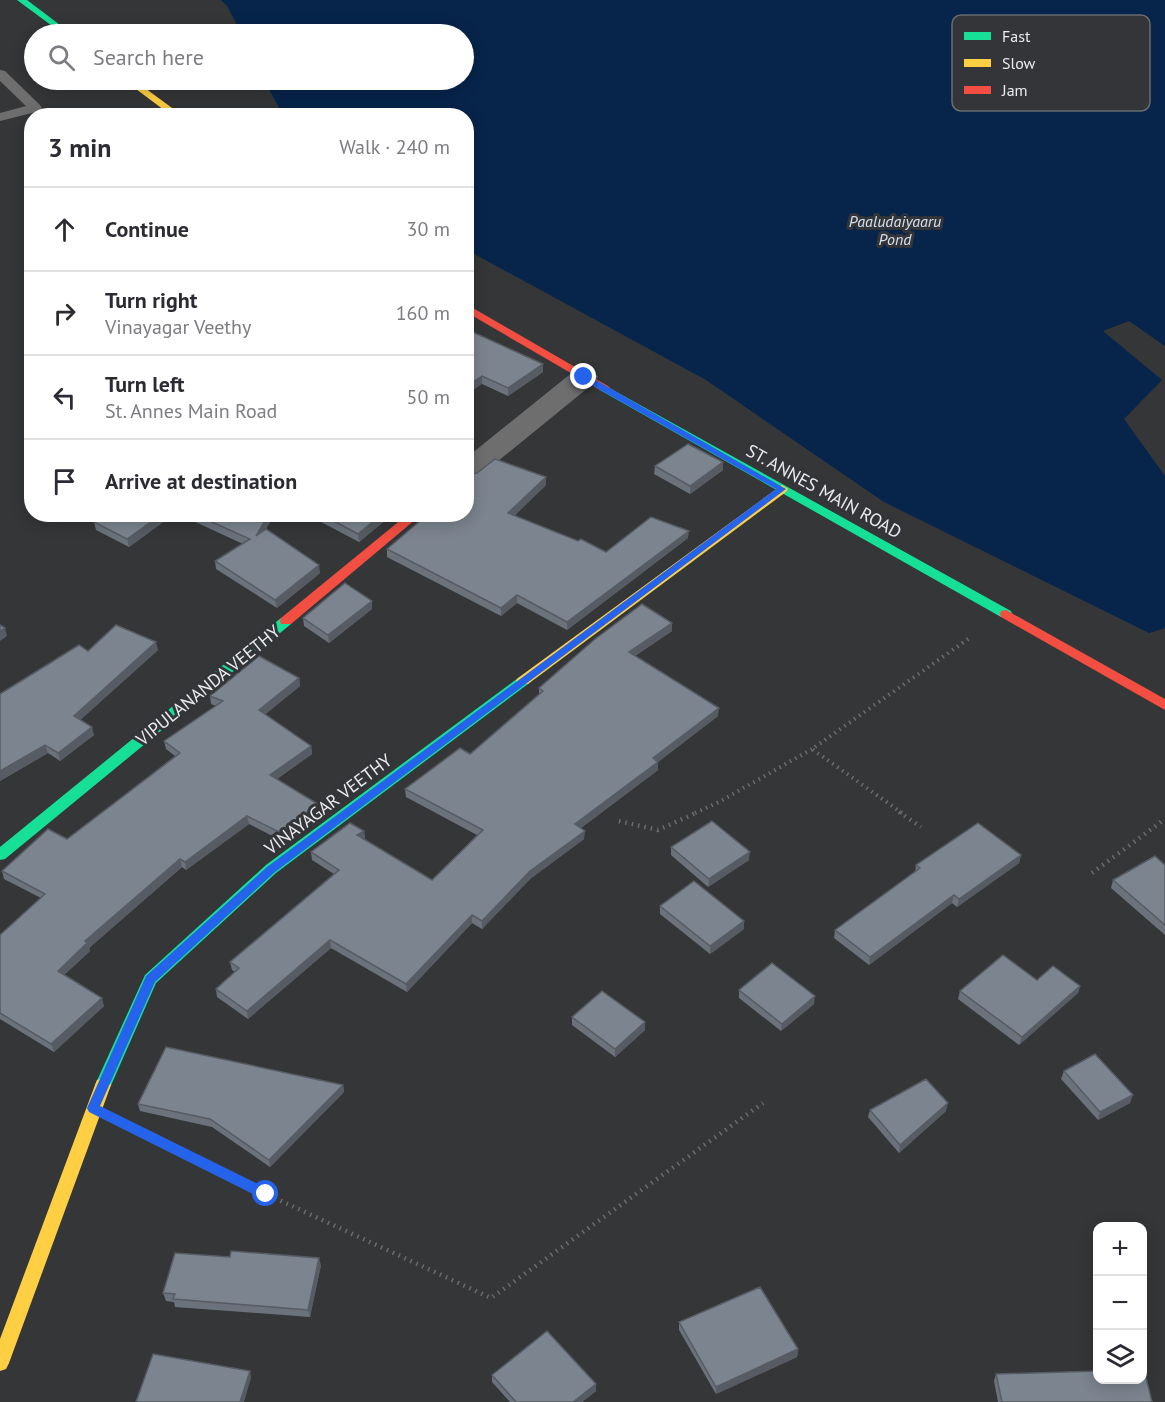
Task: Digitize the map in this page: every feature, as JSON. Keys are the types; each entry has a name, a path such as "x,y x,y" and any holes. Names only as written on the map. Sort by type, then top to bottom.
{"street":[{"path":"21,0 54,24"},
{"path":"143,90 167,108"},
{"name":"ST. ANNES MAIN ROAD","path":"474,312 584,377 1165,705"},
{"path":"474,466 584,377"},
{"name":"VINAYAGAR VEETHY","path":"0,1363 93,1108 150,979 271,869 782,489"},
{"name":"VIPULANANDA VEETHY","path":"0,855 406,522"}],"lane":[{"path":"0,74 35,108"},
{"path":"0,117 24,111"}],"path":[{"path":"619,821 658,830 719,802 812,749 1005,613"},
{"path":"812,749 921,827"},
{"path":"1092,873 1165,819"},
{"path":"93,1108 266,1194 491,1298 763,1103"}],"water":[{"name":"Paaludaiyaaru Pond","path":"221,0 1165,0 1165,346 1129,321 1103,331 1162,380 1124,419 1165,476 1165,628 1149,633 884,502 706,380 474,254 474,108 279,108 269,90 474,90 474,24 237,24"}],"building":[{"path":"474,333 543,364 508,388 482,376 474,382"},
{"path":"688,444 723,462 690,486 655,466"},
{"path":"495,459 546,477 508,513 578,541 581,539 606,552 651,517 689,531 567,622 517,595 501,608 387,549 419,522 474,522 474,474"},
{"path":"94,522 151,522 127,539"},
{"path":"212,522 264,522 256,536 266,529 319,565 275,600 215,561 250,539"},
{"path":"336,522 372,522 358,534"},
{"path":"345,583 372,601 328,635 303,618"},
{"path":"642,604 672,623 629,652 719,708 653,758 658,762 575,824 585,831 530,871 482,921 472,915 406,984 330,940 247,1011 216,989 239,968 230,962 339,870 311,852 350,823 364,831 357,835 432,880 483,830 405,789 460,748 470,754 543,691 539,688 595,639"},
{"path":"116,625 156,642 74,716 92,727 58,753 45,745 0,771 0,694 79,645 88,651"},
{"path":"259,656 299,678 259,710 311,746 270,775 318,804 279,832 247,816 185,862 180,859 85,941 87,943 58,971 102,998 51,1044 0,1013 0,935 45,894 2,871 48,829 67,839 180,753 164,741 223,701 210,696"},
{"path":"712,821 750,852 709,879 671,847"},
{"path":"978,823 1021,855 959,899 954,895 870,957 835,930 920,868 916,865"},
{"path":"1155,856 1165,865 1165,925 1113,880"},
{"path":"694,881 744,921 710,946 660,906"},
{"path":"1003,955 1037,980 1053,966 1080,986 1022,1037 960,991"},
{"path":"772,963 815,996 782,1024 739,990"},
{"path":"602,991 645,1022 615,1049 572,1017"},
{"path":"166,1047 343,1085 269,1160 210,1119 138,1104"},
{"path":"1095,1054 1133,1095 1100,1112 1064,1071"},
{"path":"926,1079 948,1103 900,1145 870,1110"},
{"path":"231,1251 319,1258 308,1310 173,1299 175,1294 163,1293 175,1253 230,1257"},
{"path":"760,1287 798,1349 716,1387 679,1322"},
{"path":"547,1331 596,1384 573,1402 516,1402 492,1375"},
{"path":"153,1354 250,1371 240,1402 136,1402"},
{"path":"1093,1371 1093,1384 1147,1384 1147,1381 1152,1402 1002,1402 996,1374"}],"traffic: fast":[{"path":"21,0 54,24"},
{"path":"604,388 1006,614"},
{"path":"0,855 286,621"},
{"path":"103,1085 150,979 271,869 523,681"}],"traffic: slow":[{"path":"143,90 168,108"},
{"path":"523,681 782,489"},
{"path":"0,1363 103,1085"}],"traffic: jam":[{"path":"474,312 604,388"},
{"path":"286,621 406,522"},
{"path":"1006,614 1165,705"}],"route":[{"path":"266,1194 93,1108 150,979 271,869 782,489 584,377"}]}
